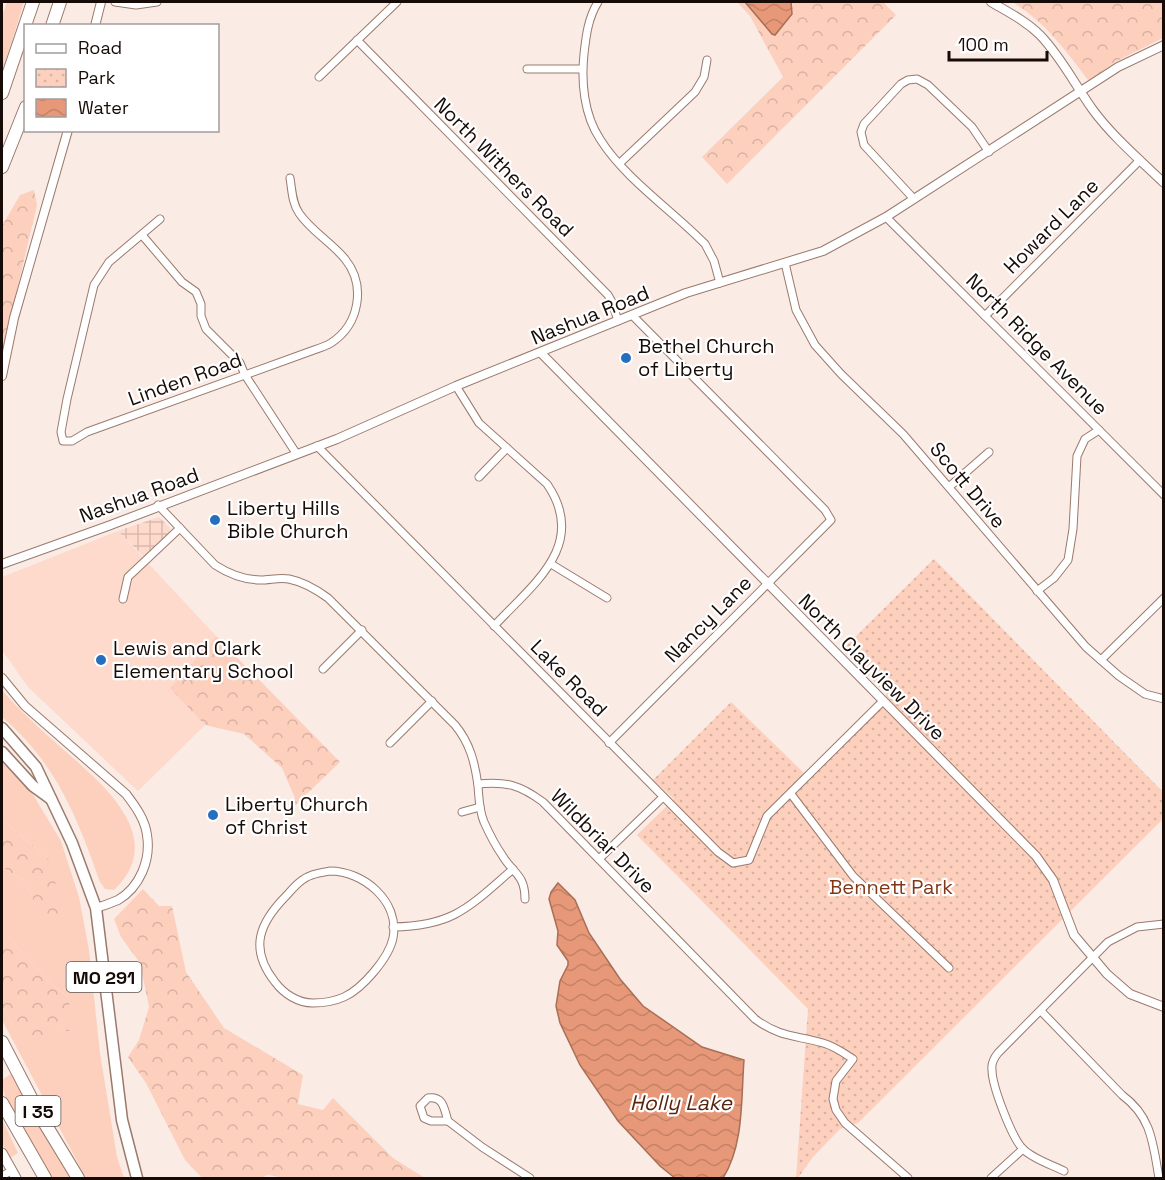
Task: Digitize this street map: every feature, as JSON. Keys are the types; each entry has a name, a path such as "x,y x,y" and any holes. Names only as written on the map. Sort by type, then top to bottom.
{"highway":[{"path":"26,24 33,2"},
{"path":"53,24 60,2"},
{"path":"2,93 24,28"},
{"path":"2,167 24,111"},
{"name":"I 35","path":"2,1042 41,1117 78,1179"},
{"name":"I 35","path":"2,1102 45,1179"}],"main road":[{"name":"MO 291","path":"2,728 36,767 72,843 96,908 122,1120 137,1179"},
{"name":"MO 291","path":"2,752 33,786 53,800"},
{"path":"2,1153 14,1175"}],"street":[{"path":"96,24 101,2"},
{"path":"115,2 136,5 157,2"},
{"path":"319,77 397,2"},
{"path":"598,2 587,28 582,69 586,106 592,125 600,141 620,163 705,244 714,261 720,283"},
{"path":"991,2 1039,34 1063,63 1108,128 1164,183"},
{"name":"North Withers Road","path":"357,40 608,295 618,321"},
{"name":"Nashua Road","path":"2,564 317,446 456,386 686,293 823,251 886,217 1125,63 1164,45"},
{"path":"620,163 695,92 704,77 707,60"},
{"path":"526,69 582,69"},
{"path":"914,199 864,145 861,136 864,124 904,81 917,79 928,85 972,127 989,152"},
{"path":"2,376 14,318 67,132"},
{"name":"Howard Lane","path":"985,316 1140,160"},
{"name":"Linden Road","path":"142,234 109,262 94,285 61,432 63,441 68,442 87,432 331,343 351,322 358,304 357,278 343,256 297,211 290,178"},
{"name":"North Ridge Avenue","path":"886,217 1164,495"},
{"path":"160,219 142,234 182,282 198,296 201,316 206,328 240,363 245,375 296,453"},
{"name":"Scott Drive","path":"785,263 796,310 815,345 841,374 903,434 1069,629 1101,660 1144,694 1164,699"},
{"name":"Nancy Lane","path":"609,743 831,520 825,510 632,315"},
{"name":"North Clayview Drive","path":"541,353 1036,856 1053,880 1074,935 1107,974 1130,994 1164,1007"},
{"path":"456,386 479,423 541,476 559,506 563,523 561,540 551,564 494,626"},
{"path":"1037,591 1054,578 1068,560 1073,529 1077,456 1085,439 1099,430"},
{"name":"Lake Road","path":"317,446 727,860 738,863 749,860 767,816 791,794"},
{"path":"479,477 507,448"},
{"path":"949,488 990,452"},
{"path":"158,506 215,566 222,570 244,578 260,580 287,578 307,585 328,598 455,725 465,739 473,759 480,807 485,824 498,849 525,886 525,899"},
{"path":"123,599 128,577 180,528"},
{"path":"551,564 607,598"},
{"path":"1101,660 1164,598"},
{"path":"323,669 362,630"},
{"path":"2,678 25,706 126,794 138,810 143,822 148,848 141,875 128,892 117,900 96,908"},
{"path":"390,743 432,701"},
{"path":"883,701 791,794 853,876 949,968"},
{"name":"Wildbriar Drive","path":"478,784 509,783 549,807 755,1019 767,1028 781,1034 826,1044 853,1059 836,1081 833,1099 836,1110 845,1123 908,1179"},
{"path":"599,859 663,796"},
{"path":"462,812 480,807"},
{"path":"393,927 418,927 447,919 468,907 513,869"},
{"path":"341,871 358,877 380,894 393,927 393,938 379,966 346,996 330,1002 313,1003 291,997 277,985 261,960 261,932 269,915 296,885 312,875 341,871"},
{"path":"1065,1172 1023,1149 1007,1121 991,1068 998,1053 1108,942 1128,931 1146,925 1164,924"},
{"path":"1041,1011 1142,1115 1151,1132 1159,1179"},
{"path":"448,1121 444,1105 439,1099 428,1098 422,1103 420,1111 427,1120 448,1121 530,1179"},
{"path":"992,1179 1023,1149"},
{"path":"2,1176 14,1175"}],"shaded area":[{"path":"159,517 170,528 171,533 145,558 118,531"},
{"name":"Lewis and Clark Elementary School","path":"118,531 216,636 171,687 205,725 138,791 28,687 2,650 2,577"}],"green space":[{"path":"7,2 24,2 2,73 2,16"},
{"path":"737,2 745,2 775,35 792,14 791,2 883,2 896,15 727,184 702,157 783,77 750,16"},
{"path":"1012,2 1163,2 1163,38 1115,62 1089,81 1045,27"},
{"path":"34,190 37,205 2,353 2,226 20,195"},
{"name":"Bennett Park","path":"934,559 1163,792 1163,819 858,1123 840,1129 796,1178 808,1009 637,835 674,799 653,780 731,702 805,774 887,694 842,650"},
{"path":"216,636 340,762 286,814 295,798 282,768 244,734 205,725 170,688"},
{"path":"2,690 27,717 107,790 121,809 131,828 135,849 130,869 114,890 105,889 100,882 83,835 51,772 21,735 2,717"},
{"path":"2,759 32,793 61,841 79,897 89,950 100,1053 117,1157 124,1178 86,1178 2,1020 2,1005 13,1027 62,1029 69,1032 68,997 48,981 2,930 2,867 27,883 35,905 50,860 2,819"},
{"path":"2,819 50,860 60,902 59,935 51,929 35,905 27,883 2,867"},
{"path":"143,889 159,906 172,906 186,972 224,1028 303,1075 298,1104 323,1110 333,1098 393,1158 425,1178 287,1178 267,1175 262,1178 202,1178 185,1160 146,1083 128,1057 139,1040 149,1007 140,963 121,937 114,919"},
{"path":"2,930 48,981 68,997 71,1014 69,1032 62,1029 44,1029 42,1040 29,1045 13,1027 2,1005"},
{"path":"11,1074 72,1178 51,1178 21,1130 8,1103 2,1080"},
{"path":"2,1119 18,1153 10,1158 2,1143"}],"water":[{"path":"745,2 791,2 792,14 775,35"},
{"name":"Holly Lake","path":"558,883 575,900 589,933 620,979 643,1006 702,1047 744,1060 738,1136 730,1165 723,1178 675,1178 660,1166 618,1121 580,1065 560,1023 556,1006 560,981 568,965 568,961 557,945 558,931 549,899"}],"place":[{"name":"Bethel Church of Liberty","path":"626,358"},
{"name":"Liberty Hills Bible Church","path":"215,520"},
{"name":"Lewis and Clark Elementary School","path":"101,660"},
{"name":"Liberty Church of Christ","path":"213,815"}]}
